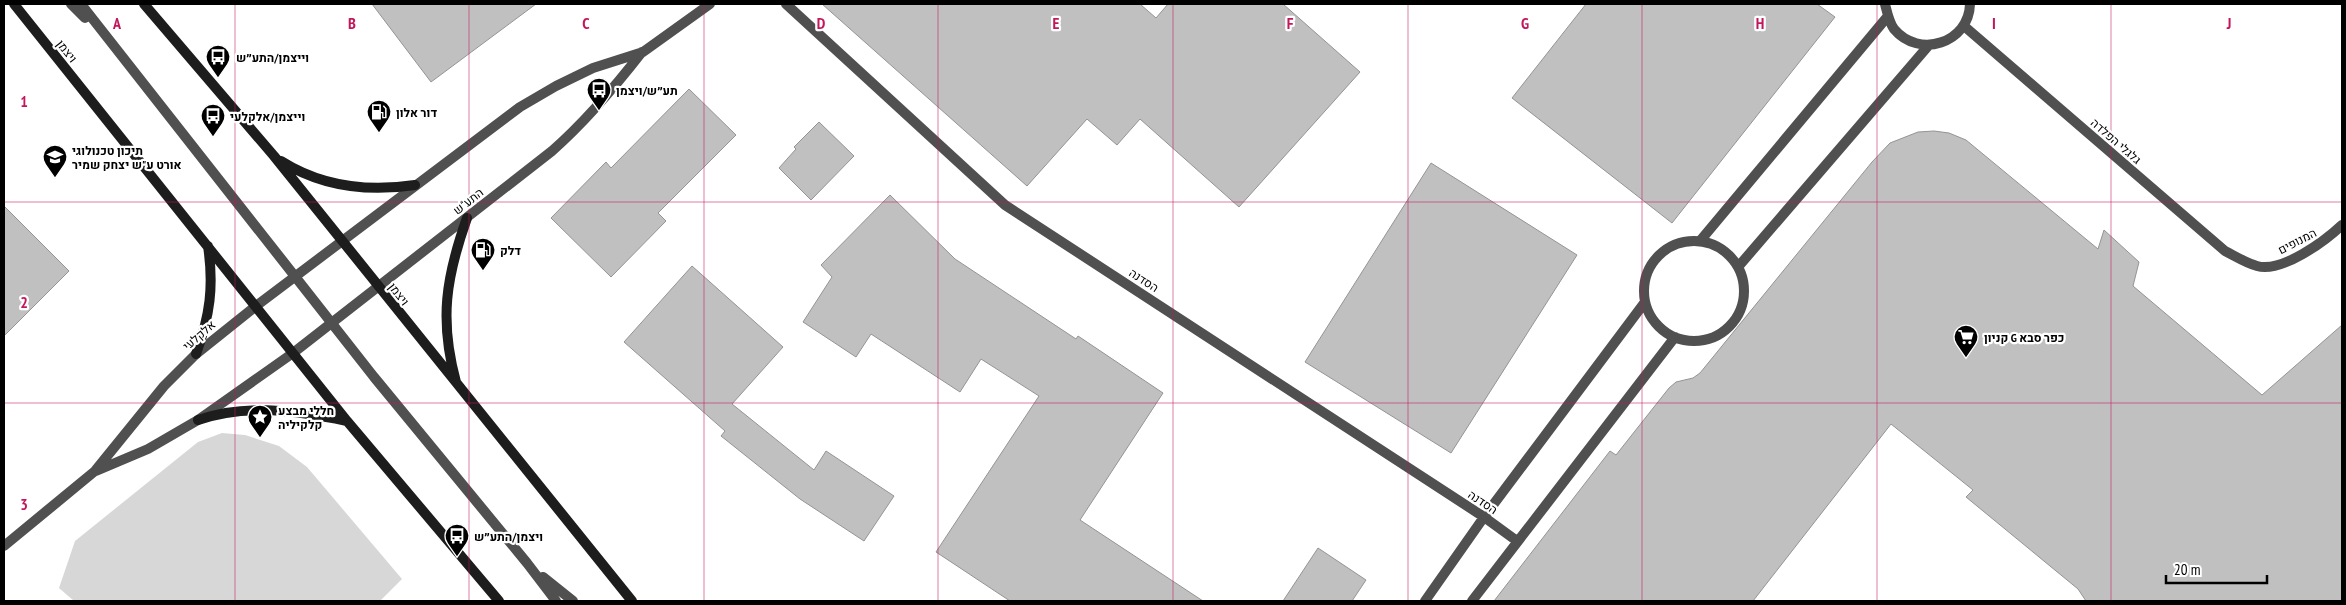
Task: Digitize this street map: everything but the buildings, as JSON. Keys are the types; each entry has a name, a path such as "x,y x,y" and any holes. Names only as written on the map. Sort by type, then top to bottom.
{"main road":[{"name":"ויצמן","path":"14,4 208,245 346,421 499,601"},
{"name":"ויצמן","path":"144,4 274,156 632,601"},
{"path":"274,156 306,175 340,185 390,189 415,185"},
{"path":"458,387 449,356 446,314 458,245 467,218"},
{"path":"196,354 210,309 211,271 208,245"},
{"path":"198,420 221,413 254,409 298,412 346,421"}],"street":[{"path":"71,4 128,65"},
{"path":"81,4 332,324 556,601"},
{"name":"התע\"ש","path":"341,241 520,107 556,86 593,68 642,52 710,4"},
{"name":"הסדנה","path":"786,4 1005,205 1484,516 1517,541"},
{"path":"1885,4 1893,27 1902,37 1915,43 1929,45 1942,43 1954,36 1964,26 1970,12 1970,4"},
{"path":"1700,241 1888,16"},
{"name":"גלגלי הפלדה","path":"1964,26 2225,251 2258,267"},
{"path":"1738,266 1929,45"},
{"name":"התע\"ש","path":"293,353 578,129 611,93 642,52"},
{"name":"המנופים","path":"2258,267 2287,262 2326,240 2342,225"},
{"name":"אלקלעי","path":"4,546 95,471 158,393 196,354 341,241"},
{"path":"1700,241 1715,246 1729,254 1738,266 1744,282 1744,297 1740,312 1731,325 1718,335 1704,340 1689,341 1675,337 1662,329 1652,317 1645,302 1644,286 1648,271 1657,258 1669,248 1684,242 1700,241"},
{"path":"1425,601 1484,516 1645,302"},
{"path":"1472,601 1675,337"},
{"name":"אלקלעי","path":"95,471 148,449 198,420 293,353"},
{"path":"527,563 574,601"}],"shaded area":[{"path":"222,433 245,435 279,446 307,467 402,579 380,601 74,601 59,588 75,541 198,442"}],"place":[{"name":"וייצמן/התע״ש","path":"218,78"},
{"name":"תע״ש/ויצמן","path":"599,111"},
{"name":"דור אלון","path":"379,133"},
{"name":"וייצמן/אלקלעי","path":"213,137"},
{"name":"תיכון טכנולוגי אורט ע\"ש יצחק שמיר","path":"55,178"},
{"name":"דלק","path":"483,271"},
{"name":"קניון G כפר סבא","path":"1966,358"},
{"name":"חללי מבצע קלקיליה","path":"260,438"},
{"name":"ויצמן/התע״ש","path":"457,557"}]}
